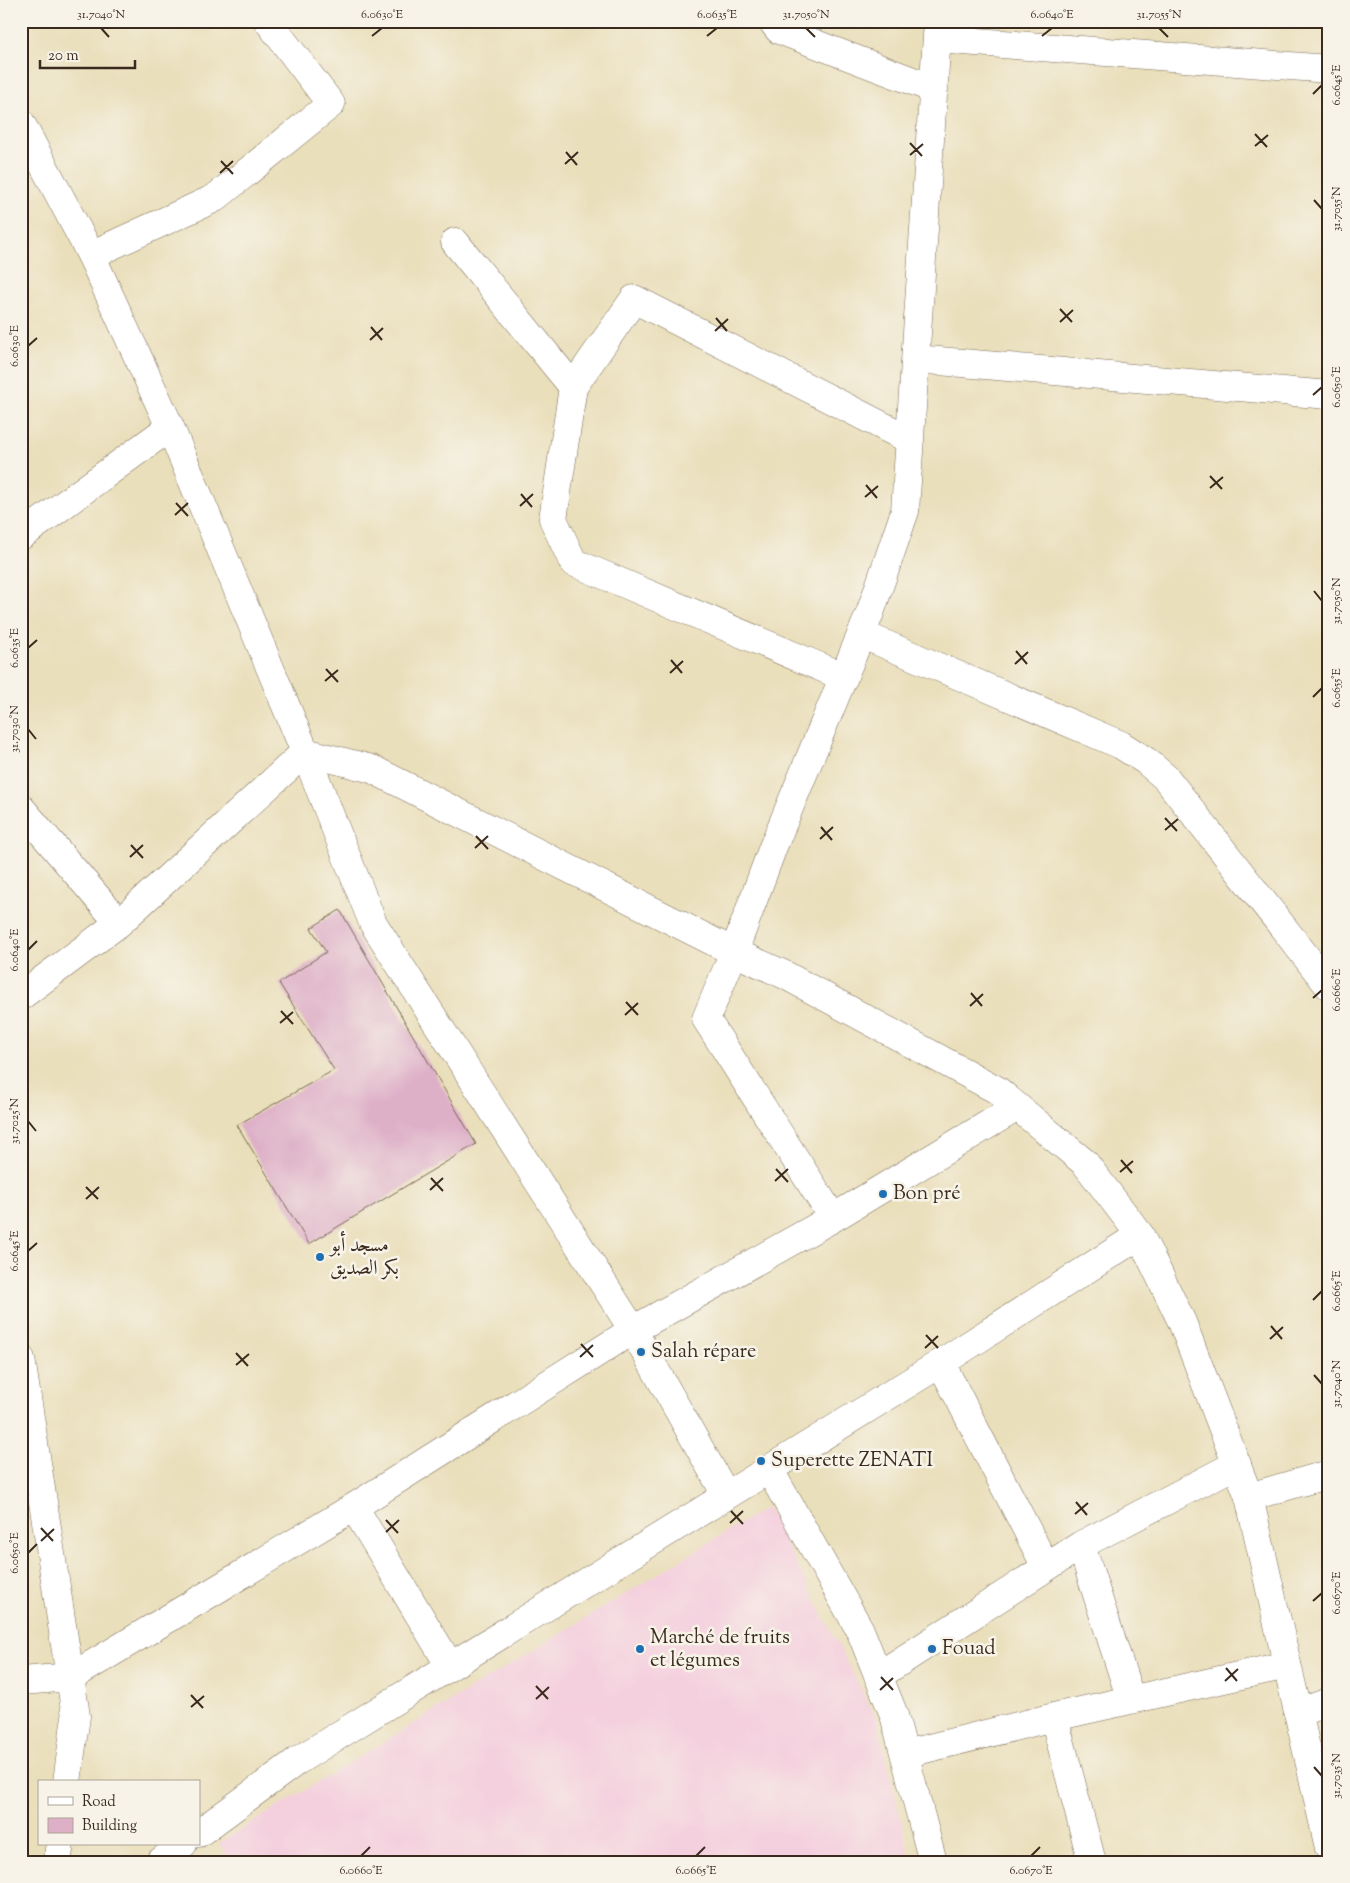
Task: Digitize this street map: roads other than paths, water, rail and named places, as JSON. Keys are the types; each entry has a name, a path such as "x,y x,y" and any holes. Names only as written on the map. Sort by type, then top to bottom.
{"street":[{"path":"91,255 216,198 330,104 268,21"},
{"path":"772,21 779,30 934,89"},
{"path":"833,1218 706,1020 734,952 773,847 861,634 905,511 938,30 1329,69"},
{"path":"21,123 91,255 170,427 305,752 373,923 633,1330 726,1495"},
{"path":"455,242 573,387"},
{"path":"844,677 573,562 553,519 573,387 634,299 910,440"},
{"path":"916,359 1329,396"},
{"path":"21,536 170,427"},
{"path":"861,634 1121,745 1146,761 1166,778 1329,986"},
{"path":"21,996 119,923 305,752"},
{"path":"305,752 372,769 734,952 785,975 997,1090 1085,1163 1140,1235 1182,1322 1249,1497 1329,1848"},
{"path":"21,808 119,923"},
{"path":"21,1681 71,1677 354,1507 633,1330 833,1218 1017,1107"},
{"path":"200,1832 297,1761 941,1363 1140,1235"},
{"path":"21,1359 76,1716 68,1780"},
{"path":"941,1363 1046,1567"},
{"path":"878,1676 1081,1545 1237,1464"},
{"path":"769,1469 860,1630 894,1715 933,1862"},
{"path":"1249,1497 1329,1474"},
{"path":"354,1507 450,1666"},
{"path":"1081,1545 1131,1700"},
{"path":"905,1754 1054,1717 1287,1665"},
{"path":"1298,1714 1329,1702"},
{"path":"1054,1717 1092,1862"},
{"path":"57,1862 60,1846"},
{"path":"160,1862 180,1846"}],"place":[{"name":"Bon pré","path":"883,1194"},
{"name":"مسجد أبو بكر الصديق","path":"320,1257"},
{"name":"Salah répare","path":"641,1352"},
{"name":"Superette ZENATI","path":"761,1461"},
{"name":"Marché de fruits et légumes","path":"640,1649"},
{"name":"Fouad","path":"932,1649"}]}
